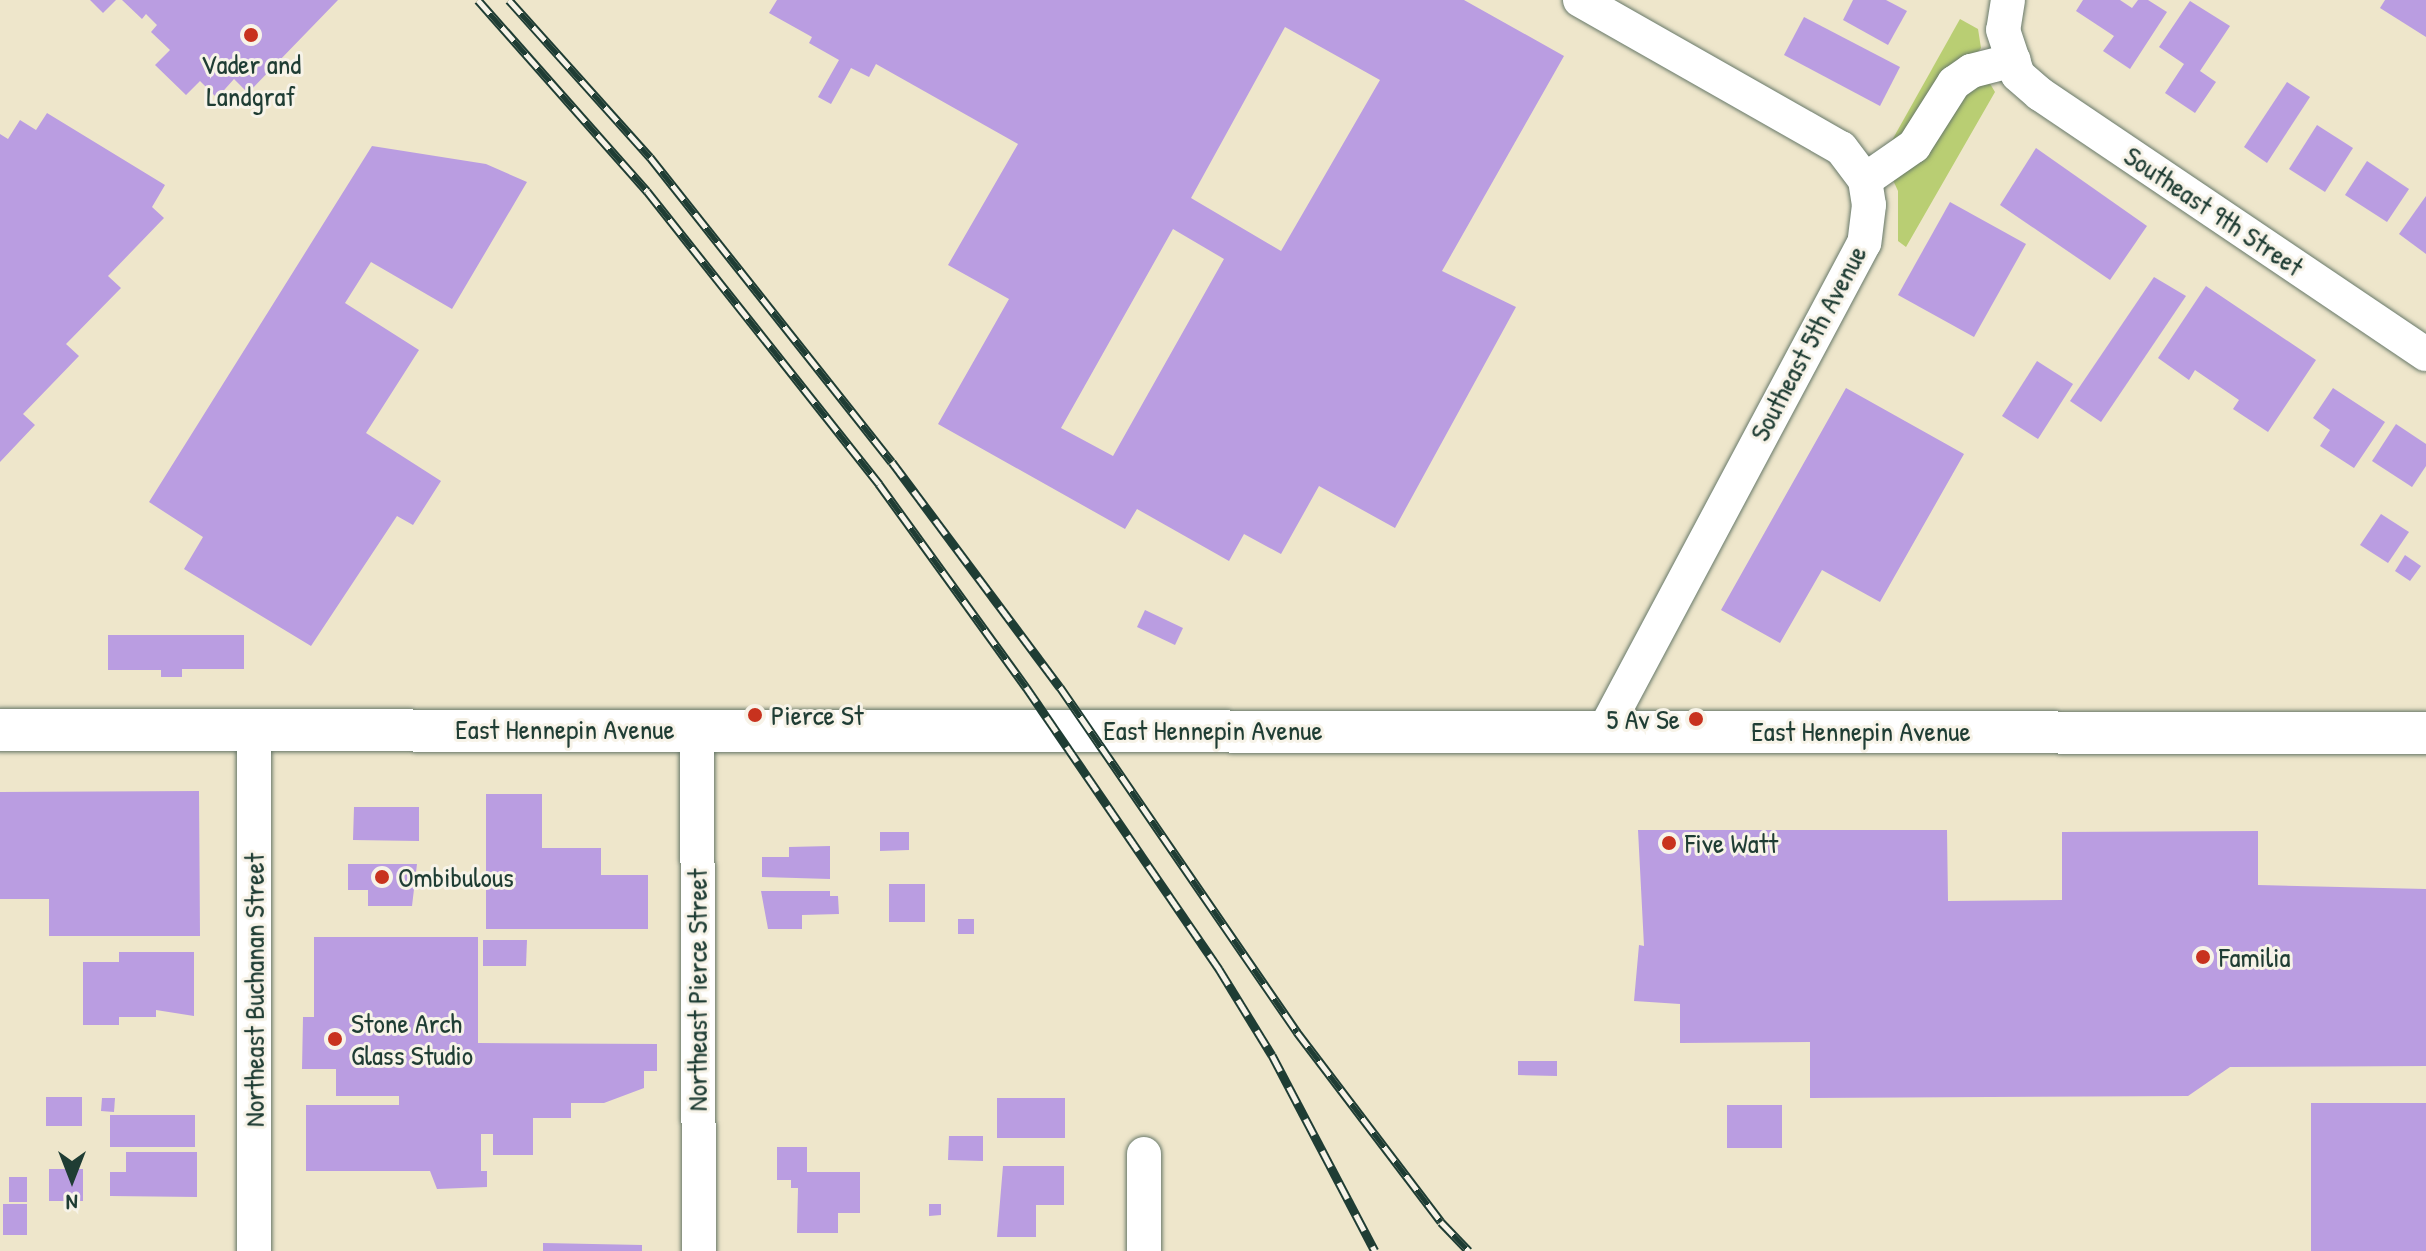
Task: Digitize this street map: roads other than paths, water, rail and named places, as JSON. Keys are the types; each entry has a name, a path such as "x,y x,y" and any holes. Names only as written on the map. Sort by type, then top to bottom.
{"main road":[{"name":"East Hennepin Avenue","path":"0,730 2426,733"}],"street":[{"path":"1580,0 1841,148 1865,180 1914,146 1954,83 1971,71 2014,60 2003,30 2008,0"},
{"name":"Southeast 9th Street","path":"2014,60 2018,75 2040,94 2426,354"},
{"name":"Southeast 5th Avenue","path":"1604,731 1864,243 1869,205 1865,180"},
{"name":"Northeast Buchanan Street","path":"254,729 254,1251"},
{"name":"Northeast Pierce Street","path":"697,729 699,1251"},
{"path":"1144,1154 1144,1251"}],"railway":[{"path":"478,0 647,191 879,484 1026,687 1219,969 1272,1055 1375,1251"},
{"path":"509,0 650,157 892,462 1060,687 1297,1032 1441,1222 1469,1251"}],"place":[{"name":"Vader and Landgraf","path":"251,35"},
{"name":"Pierce St","path":"755,715"},
{"name":"5 Av Se","path":"1696,719"},
{"name":"Five Watt","path":"1669,843"},
{"name":"Ombibulous","path":"382,877"},
{"name":"Familia","path":"2203,957"},
{"name":"Stone Arch Glass Studio","path":"335,1039"}]}
